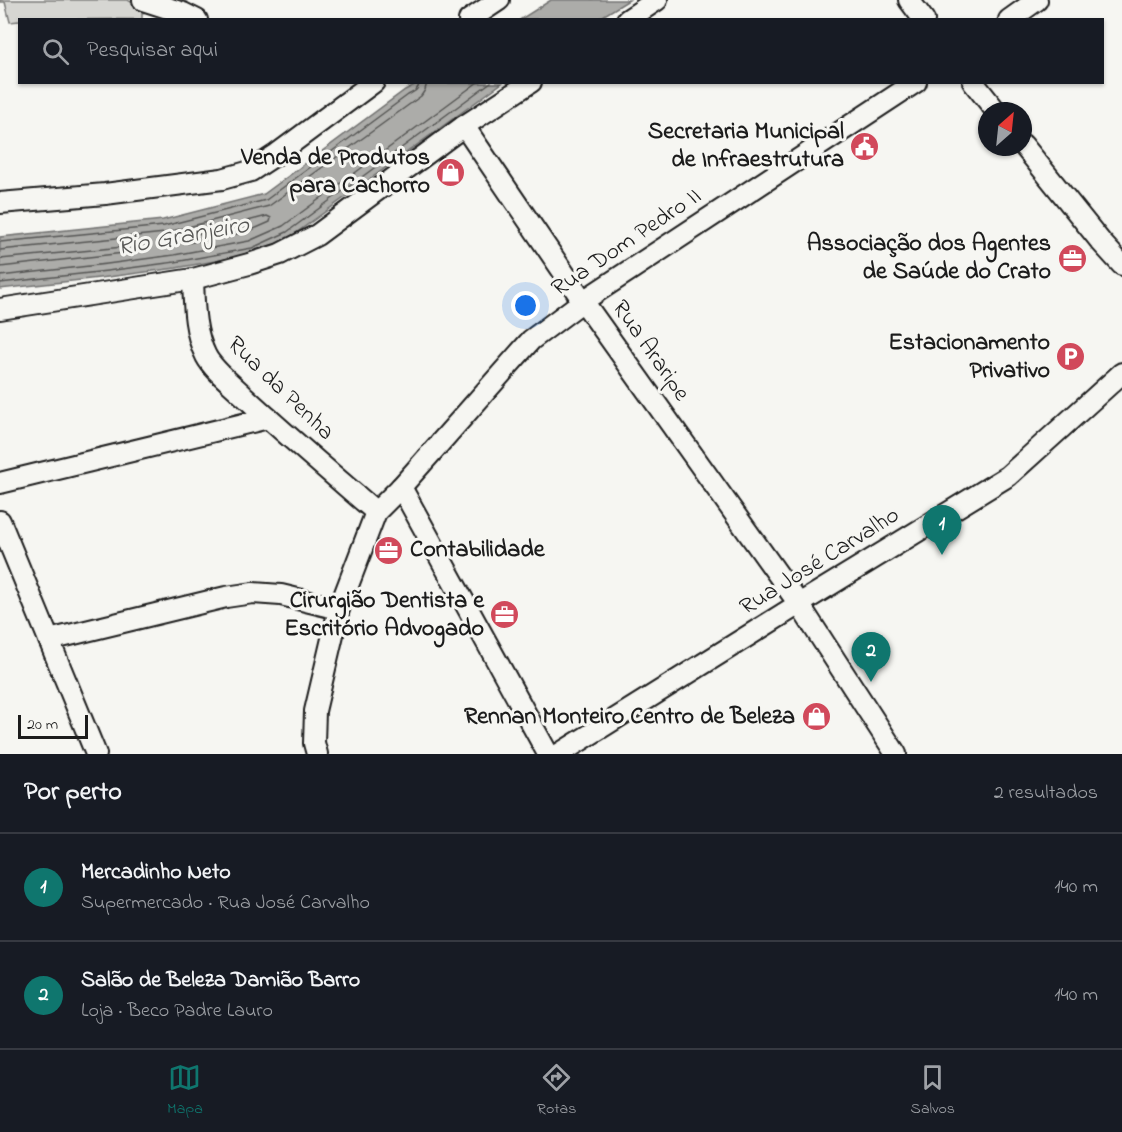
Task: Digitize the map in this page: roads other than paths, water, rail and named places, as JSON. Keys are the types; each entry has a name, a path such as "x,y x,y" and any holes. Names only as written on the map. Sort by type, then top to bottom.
{"street":[{"path":"143,0 188,11"},
{"path":"472,18 499,0"},
{"path":"630,18 657,0"},
{"path":"909,0 922,18"},
{"path":"1012,18 1037,0"},
{"path":"0,203 163,187 222,179 251,171 371,84"},
{"path":"0,309 193,279 280,254 317,235 464,126 528,84"},
{"name":"Rua Dom Pedro II","path":"376,512 401,487 531,340 583,301 913,84"},
{"path":"975,84 989,102"},
{"name":"Rua Araripe","path":"464,126 583,301 799,604 896,754"},
{"path":"1032,156 1122,265"},
{"name":"Rua da Penha","path":"193,279 195,320 207,358 268,418 376,512"},
{"name":"Rua José Carvalho","path":"559,754 1008,476 1122,373"},
{"path":"0,483 268,418"},
{"path":"401,487 548,754"},
{"path":"317,754 314,743 315,711 339,609 376,512"},
{"path":"0,522 96,754"},
{"path":"49,640 226,597 253,593 281,596 339,609"}],"water":[{"path":"551,0 629,0 600,18 523,18"},
{"name":"Rio Granjeiro","path":"416,84 501,84 289,238 254,254 176,268 0,289 0,237 163,220 264,194"}],"place":[{"name":"Secretaria Municipal de Infraestrutura","path":"865,146"},
{"name":"Venda de Produtos para Cachorro","path":"451,172"},
{"name":"Associação dos Agentes de Saúde do Crato","path":"1072,258"},
{"name":"Estacionamento Privativo","path":"1071,357"},
{"name":"Contabilidade","path":"389,550"},
{"name":"Mercadinho Neto","path":"942,555"},
{"name":"Cirurgião Dentista e Escritório Advogado","path":"505,615"},
{"name":"Salão de Beleza Damião Barro","path":"871,682"},
{"name":"Rennan Monteiro Centro de Beleza","path":"816,717"}]}
